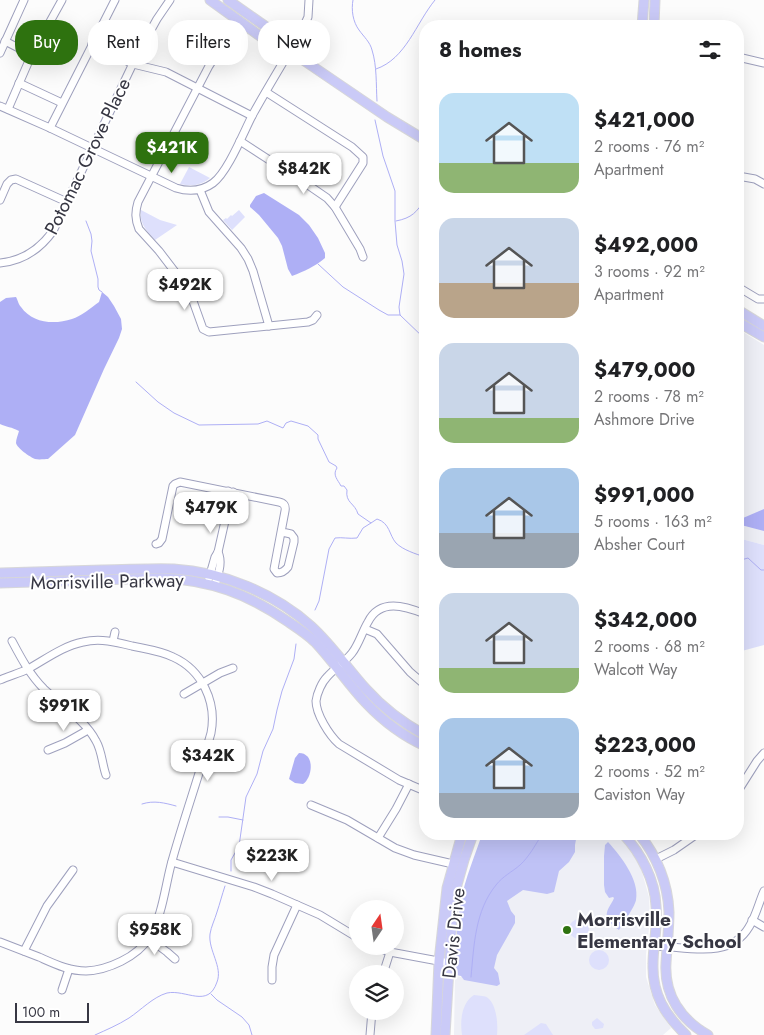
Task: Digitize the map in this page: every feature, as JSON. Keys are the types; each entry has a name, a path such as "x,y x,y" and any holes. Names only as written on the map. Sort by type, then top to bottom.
{"main road":[{"path":"210,0 258,35"},
{"path":"228,0 258,21"},
{"path":"642,20 644,0"},
{"path":"654,20 655,0"},
{"path":"310,65 394,122 419,137"},
{"path":"744,314 764,326"},
{"path":"744,325 764,336"},
{"name":"Morrisville Parkway","path":"0,573 185,570 212,580 254,589 282,604 312,627 366,703 392,727 419,743"},
{"name":"Morrisville Parkway","path":"0,582 162,578 212,580"},
{"name":"Morrisville Parkway","path":"340,664 384,707 397,718 419,731"},
{"name":"Davis Drive","path":"445,1035 444,962 447,888 460,840"},
{"name":"Davis Drive","path":"436,1035 444,962 455,892 471,840"},
{"path":"628,840 642,860 655,894 657,924 653,973 656,991 665,1012 686,1035"},
{"path":"643,840 656,859 668,903 667,980 678,1009 687,1020 708,1035"}],"street":[{"path":"0,53 24,0"},
{"path":"50,20 61,0"},
{"path":"104,20 114,0"},
{"name":"Potomac Grove Place","path":"157,20 170,0"},
{"path":"307,20 309,0"},
{"path":"5,41 15,46"},
{"path":"50,128 88,52"},
{"path":"744,58 764,63"},
{"path":"8,109 27,65"},
{"name":"Potomac Grove Place","path":"0,264 11,262 29,254 42,244 55,227 133,65"},
{"path":"137,65 166,72 252,116"},
{"path":"210,65 137,205 135,211 137,224 185,285 203,329 215,332 308,322 318,315"},
{"path":"0,106 151,177 182,190 200,190 220,176 280,65"},
{"path":"19,83 62,103"},
{"path":"266,92 352,147 363,157 363,163 335,207"},
{"path":"240,141 322,194 335,207 363,257"},
{"path":"744,177 764,178"},
{"path":"0,200 7,184 11,180 16,179 67,202"},
{"path":"755,179 764,184"},
{"path":"200,190 209,212 241,248 248,259 269,326"},
{"path":"744,291 758,299 764,299"},
{"path":"156,544 162,539 173,486 177,482 284,504 286,508 274,569 277,573 286,570 288,567 294,542 291,534 282,532"},
{"path":"212,580 220,560 218,552 225,521 223,516 230,492"},
{"path":"419,612 400,606 388,606 372,616 356,647 326,677 316,698 318,710 329,734 334,739 347,750 419,788"},
{"path":"365,629 377,634 419,680"},
{"path":"113,642 116,632"},
{"path":"0,680 28,669 79,643 95,640 113,642 171,656 188,666 202,682 211,704 212,712 212,726 203,760 172,862 159,914 148,938 133,953 119,962 108,967 87,971 69,969 0,942"},
{"path":"12,641 28,669 44,689 88,730 98,745 106,775"},
{"path":"184,694 220,672 233,668"},
{"path":"48,750 88,730"},
{"path":"744,782 764,753"},
{"path":"378,838 409,784"},
{"path":"311,805 347,820 404,852 453,864"},
{"path":"656,859 688,840"},
{"path":"172,862 254,887 320,916 349,933"},
{"path":"24,951 44,911 73,870"},
{"path":"654,946 709,950 725,947 741,937 749,927 764,890"},
{"path":"272,980 274,955 297,905"},
{"path":"752,920 764,927"},
{"path":"148,938 175,959"},
{"path":"404,955 444,962"},
{"path":"62,990 69,969"},
{"path":"370,1035 371,1020"}],"shaded area":[{"path":"189,167 210,178 196,185 180,184"},
{"path":"264,193 299,215 309,225 318,238 325,253 325,258 292,276 278,238 250,207 256,196"},
{"path":"141,210 160,220 177,225 155,240 142,223"},
{"path":"239,210 245,217 232,230 223,220"},
{"path":"102,292 108,297 121,319 122,329 119,338 75,435 48,459 35,459 17,445 19,431 0,424 0,302 6,298 16,297 20,306 31,316 44,321 58,322 72,319 86,312 99,302"},
{"path":"744,333 764,345 764,545 744,540"},
{"path":"764,509 764,531 744,526 744,518"},
{"path":"744,540 764,545 764,645 744,650"},
{"path":"299,753 308,757 311,766 309,776 303,784 295,783 289,779 295,758"},
{"path":"480,840 576,840 575,852 569,862 559,871 554,892 547,894 523,890 507,901 515,916 515,923 497,955 494,968 498,973 500,984 497,986 464,980 461,976 456,975 459,910 465,884"},
{"name":"Morrisville Elementary School","path":"544,840 620,840 640,865 649,897 650,920 646,954 646,977 655,1005 671,1028 663,1035 454,1035 455,976 477,979 482,940"},
{"path":"608,842 628,868 635,884 636,892 636,900 619,930 607,918 608,909 614,898 609,898 605,892 604,885 605,845"},
{"path":"579,919 586,922 589,929 586,936 579,939 572,936 569,929 572,922"},
{"path":"599,950 606,953 609,960 606,967 599,970 592,967 589,960 592,953"},
{"path":"474,995 486,997 492,1002 496,1016 497,1035 462,1035 461,1019 464,1008"},
{"path":"597,1018 604,1024 603,1028 595,1029 592,1025 592,1022"},
{"path":"541,1023 546,1024 553,1035 524,1035"}],"waterway":[{"path":"353,0 352,12 355,23 370,44 374,56 377,101"},
{"path":"421,20 435,0"},
{"path":"376,69 386,64 403,49 419,24"},
{"path":"375,120 383,156 395,191 397,245 404,274 399,307 400,315 419,333"},
{"path":"396,221 414,214 419,208"},
{"path":"86,221 91,234 91,251 98,279 98,287 102,292"},
{"path":"318,264 343,287 379,310 388,315 400,315"},
{"path":"136,382 158,402 174,413 199,425 258,424 267,421 283,428 286,423 291,421 308,426 318,435 318,439 329,462 336,466 336,477 341,486 344,486 347,490 347,498 358,514 371,523 377,519 384,523 396,543 410,552 419,555"},
{"path":"315,610 319,601 329,549 335,538 357,538 363,528 371,523"},
{"path":"744,559 748,558 761,570 764,570"},
{"path":"231,871 231,860 239,846 246,797 257,774 263,751 273,729 282,691 294,659 296,644"},
{"path":"142,804 155,802 176,806"},
{"path":"219,817 243,820"},
{"path":"471,977 477,929 489,895 502,879 523,862 538,840"},
{"path":"95,1035 125,1021 152,1001 167,993 174,992 202,996 208,995 213,990 217,982 218,970 211,946 210,934 225,886"},
{"path":"211,994 242,1017 249,1025 252,1035"}],"place":[{"name":"Morrisville Elementary School","path":"567,930"}]}
